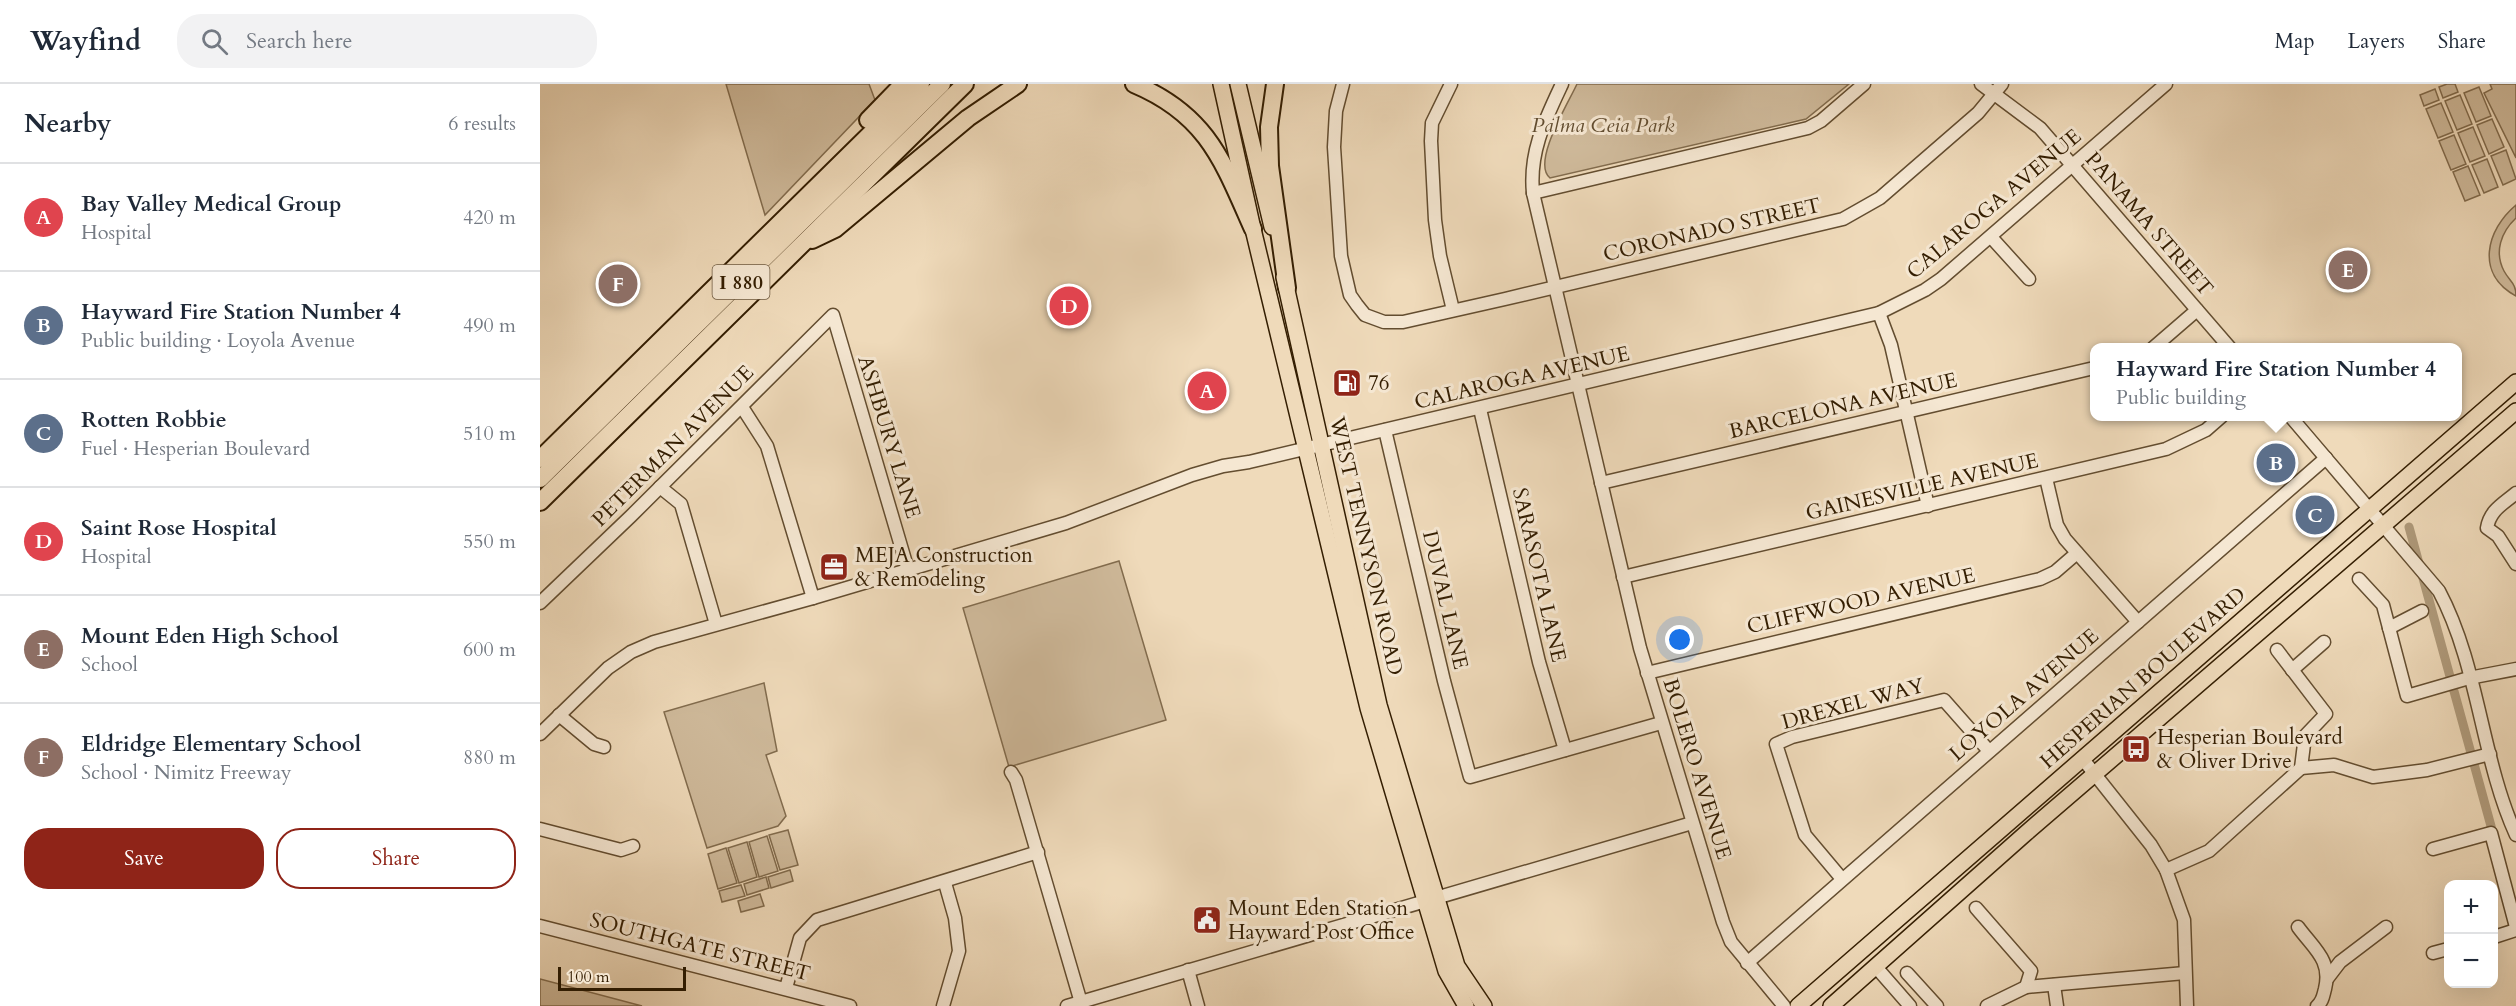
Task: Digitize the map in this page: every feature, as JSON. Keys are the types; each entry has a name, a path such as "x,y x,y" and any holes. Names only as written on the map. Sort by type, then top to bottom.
{"highway":[{"path":"854,150 860,129 903,84"},
{"name":"I 880","path":"540,459 921,84"},
{"name":"I 880","path":"540,479 942,84"},
{"name":"I 880","path":"540,502 965,84"},
{"path":"968,118 1001,84"},
{"path":"798,247 835,229 968,118 1018,84"},
{"path":"1134,84 1152,91 1173,104 1207,136 1225,163 1254,230"},
{"path":"1275,84 1269,127 1270,166 1287,288"}],"main road":[{"name":"WEST TENNYSON ROAD","path":"1221,84 1368,708 1431,899 1457,966 1484,1006"},
{"name":"WEST TENNYSON ROAD","path":"1238,84 1287,288 1379,705 1431,899 1446,971 1466,1006"},
{"name":"HESPERIAN BOULEVARD","path":"1798,1006 2516,382"},
{"name":"HESPERIAN BOULEVARD","path":"1831,1006 2094,774 2516,411"}],"street":[{"name":"CORONADO STREET","path":"1343,84 1336,111 1334,147 1341,256 1350,294 1357,305 1365,315 1384,322 1403,322 1843,219 1880,198 1978,114 1998,89"},
{"path":"1451,84 1432,123 1431,141 1439,247 1453,310"},
{"name":"BOLERO AVENUE","path":"1562,84 1537,140 1533,159 1533,193 1623,577 1661,723 1723,922 1731,942 1784,1006"},
{"path":"1533,193 1808,128 1821,121 1864,84"},
{"name":"PANAMA STREET","path":"1981,84 1998,89 2040,128 2226,343"},
{"path":"2145,84 2154,95"},
{"name":"CALAROGA AVENUE","path":"540,734 600,675 631,652 662,639 813,598 1066,523 1192,475 1578,386 1879,313 1925,290 1991,237 2166,84"},
{"path":"1991,237 2029,279"},
{"path":"2159,343 2197,310"},
{"path":"1879,313 1891,345 1928,506"},
{"name":"PETERMAN AVENUE","path":"540,603 833,315"},
{"name":"ASHBURY LANE","path":"833,315 908,570"},
{"name":"BARCELONA AVENUE","path":"1601,483 2090,369"},
{"path":"742,406 767,446 813,598"},
{"name":"SARASOTA LANE","path":"1480,409 1539,662 1564,750"},
{"name":"GAINESVILLE AVENUE","path":"1623,577 2175,446 2206,430 2217,421"},
{"path":"2294,421 2439,591 2454,623 2506,810 2516,835"},
{"name":"DUVAL LANE","path":"1385,430 1444,681 1470,777 1564,750"},
{"name":"LOYOLA AVENUE","path":"1747,963 2326,458"},
{"path":"2046,478 2057,525 2077,554 2138,622"},
{"path":"660,487 681,504 716,624"},
{"path":"2516,494 2495,510 2489,518 2487,528 2498,536 2516,564"},
{"name":"CLIFFWOOD AVENUE","path":"1647,673 2040,579 2055,572 2077,554"},
{"path":"2359,579 2383,605 2407,696 2469,678 2516,669"},
{"path":"2389,628 2422,611"},
{"path":"2292,670 2324,642"},
{"path":"2277,650 2326,714 2307,731 2301,768"},
{"name":"DREXEL WAY","path":"1842,879 1805,835 1776,744 1792,737 1944,700 1989,752"},
{"path":"559,715 594,744 604,747"},
{"path":"1564,750 1661,723"},
{"path":"2166,870 2209,851 2301,768 2334,765 2373,777 2427,770 2490,754"},
{"path":"2082,758 2151,845 2166,870 2184,920 2187,1006"},
{"path":"1011,772 1016,780 1038,852 1081,1004"},
{"path":"1067,1006 1081,1004 1188,970 1692,823"},
{"path":"540,829 621,850 633,846"},
{"path":"2433,849 2491,832 2516,929 2498,935"},
{"path":"786,988 800,938 817,920 945,883 1038,852"},
{"path":"943,1006 959,951 956,918 945,883"},
{"path":"1976,908 2031,971 2026,987"},
{"name":"SOUTHGATE STREET","path":"540,926 850,1006"},
{"path":"2298,927 2327,965 2327,979 2321,1003 2318,1006"},
{"path":"2327,979 2340,962 2386,927"},
{"path":"2433,953 2444,950"},
{"path":"1876,967 1910,1006"},
{"path":"1188,970 1198,1006"},
{"path":"1907,973 1936,1006"},
{"path":"1987,1006 2026,987 2185,973"},
{"path":"2054,985 2057,1006"}],"green space":[{"path":"726,84 869,84 875,100 765,215"},
{"name":"Palma Ceia Park","path":"1577,84 1849,84 1806,119 1550,178 1545,170 1548,146"},
{"path":"2455,84 2458,92 2443,98 2439,87"},
{"path":"2490,84 2516,84 2516,158 2484,93 2492,89"},
{"path":"2479,87 2491,116 2476,122 2464,93"},
{"path":"2435,89 2439,100 2424,106 2420,95"},
{"path":"2460,95 2472,124 2457,130 2445,101"},
{"path":"2441,103 2453,132 2438,138 2426,109"},
{"path":"2492,119 2504,147 2489,154 2477,125"},
{"path":"2473,127 2485,156 2470,162 2458,133"},
{"path":"2454,135 2466,164 2451,170 2439,141"},
{"path":"2506,150 2516,179 2503,185 2491,156"},
{"path":"2487,159 2498,187 2484,193 2472,165"},
{"path":"2468,166 2480,195 2465,201 2453,172"},
{"path":"2516,205 2516,218 2506,230 2499,250 2501,264 2514,285 2516,296 2503,287 2494,276 2489,252 2498,227"},
{"path":"1119,561 1166,720 1009,767 963,608"},
{"path":"764,683 777,751 766,755 786,816 778,826 707,848 664,712"},
{"path":"788,830 798,865 780,870 769,835"},
{"path":"767,836 778,871 759,877 749,842"},
{"path":"747,842 757,877 739,883 728,848"},
{"path":"726,848 737,883 718,889 708,854"},
{"path":"790,870 793,881 771,888 768,877"},
{"path":"766,877 769,888 747,895 744,884"},
{"path":"741,885 745,896 722,902 719,891"},
{"path":"760,894 764,906 741,912 738,901"},
{"path":"540,979 642,1006 540,1006"}],"waterway":[{"path":"2409,527 2494,837"}],"place":[{"name":"Mount Eden High School","path":"2348,270"},
{"name":"Eldridge Elementary School","path":"618,284"},
{"name":"Saint Rose Hospital","path":"1069,306"},
{"name":"76","path":"1347,383"},
{"name":"Bay Valley Medical Group","path":"1207,391"},
{"name":"Hayward Fire Station Number 4","path":"2276,463"},
{"name":"Rotten Robbie","path":"2315,515"},
{"name":"MEJA Construction & Remodeling","path":"834,567"},
{"name":"Hesperian Boulevard & Oliver Drive","path":"2136,749"},
{"name":"Mount Eden Station Hayward Post Office","path":"1207,920"}]}
